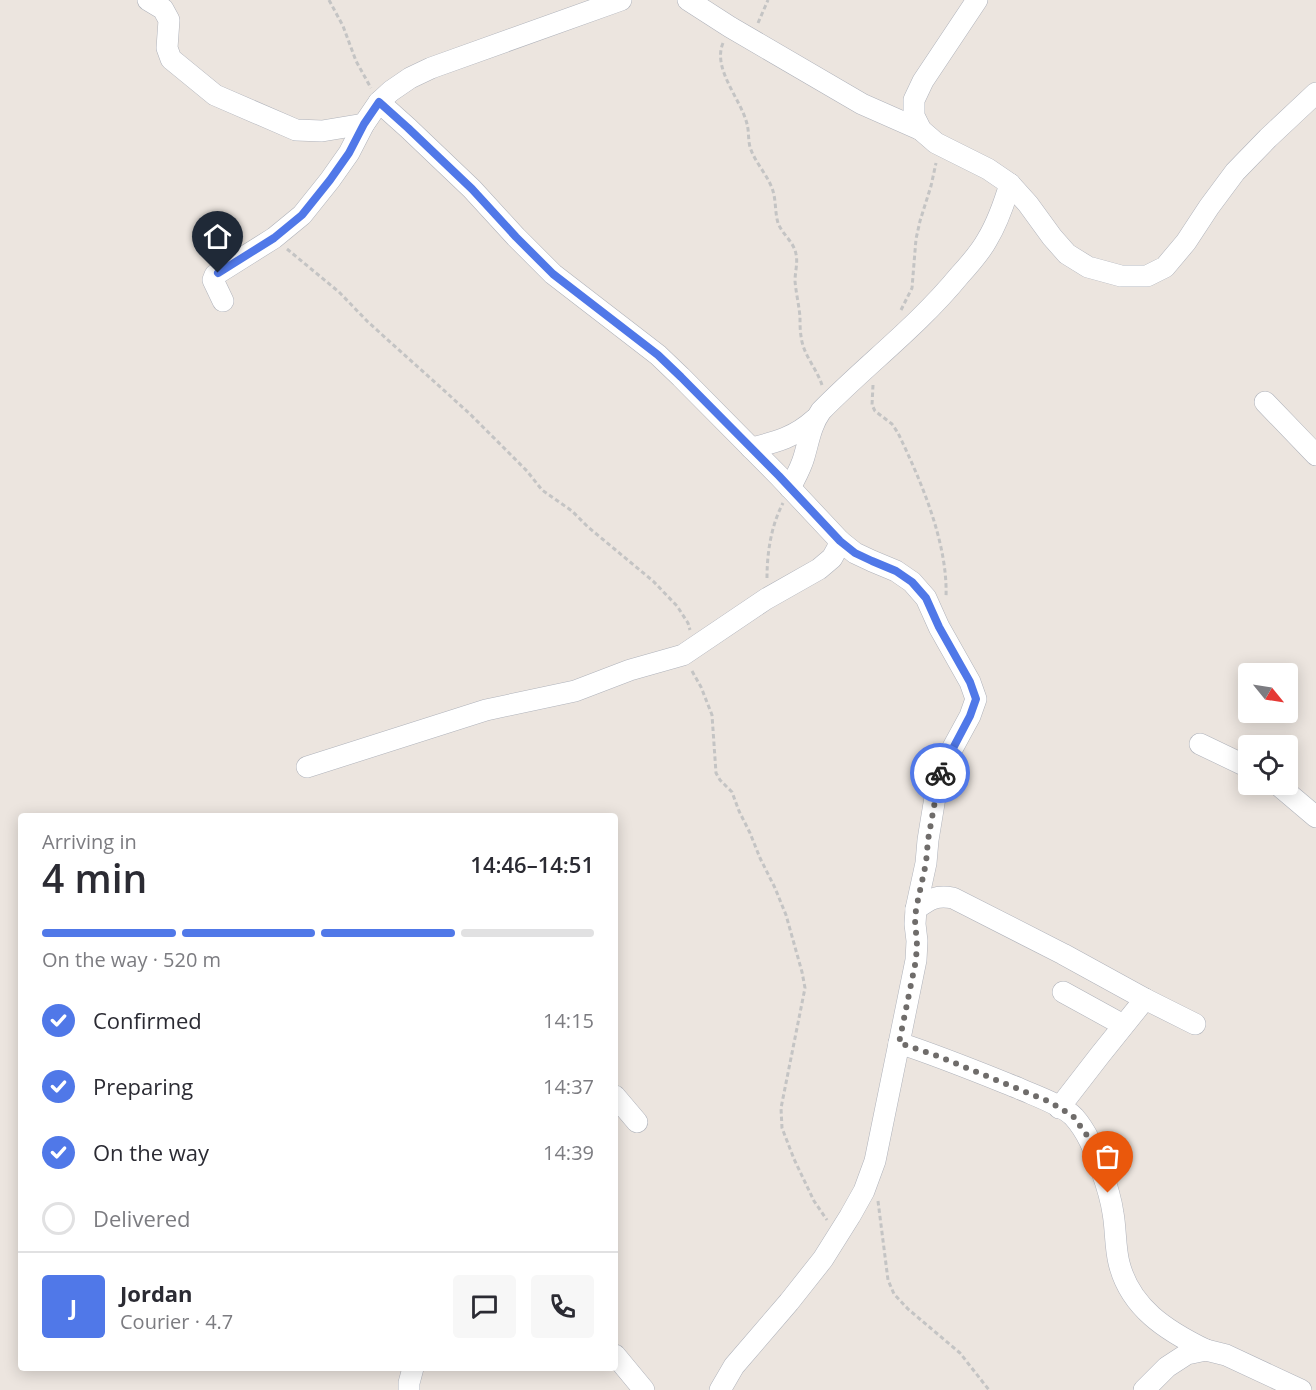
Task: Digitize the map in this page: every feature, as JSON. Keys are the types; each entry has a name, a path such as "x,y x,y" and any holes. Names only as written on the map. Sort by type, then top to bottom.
{"street":[{"path":"148,0 163,9 169,20 167,48 171,59 215,96 296,130 322,131 364,124"},
{"path":"223,301 213,280 215,275 274,238 302,215 349,153 379,102 391,91 431,68 621,0"},
{"path":"688,0 751,40 862,104 988,169 1010,184 1067,254 1088,267 1120,276 1147,276 1165,267 1186,242 1235,172 1316,93"},
{"path":"929,137 914,116 914,100 923,81 977,0"},
{"path":"379,102 472,189 553,274 658,355 701,396 840,541 855,553 896,571 912,582 926,598 939,627 970,682 976,699 970,716 939,774 926,863 916,909 916,960 875,1161 864,1191 822,1259 789,1302 734,1366 720,1390"},
{"path":"751,448 794,436 923,316 946,292 987,241 1002,212 1010,184"},
{"path":"1265,402 1316,455"},
{"path":"790,488 800,470 818,415"},
{"path":"307,767 486,710 575,691 630,670 683,655 766,599 819,569 832,558 840,541"},
{"path":"1200,744 1238,762"},
{"path":"1290,795 1316,817"},
{"path":"916,909 931,899 943,896 953,898 1196,1024"},
{"path":"1063,992 1123,1025"},
{"path":"1059,1108 1145,999"},
{"path":"899,1043 1050,1102 1073,1116 1091,1141 1113,1212 1119,1263 1128,1288 1143,1308 1161,1325 1181,1338 1206,1350 1226,1355 1301,1390"},
{"path":"618,1100 637,1122"},
{"path":"1144,1390 1167,1367 1186,1354 1206,1350"},
{"path":"618,1359 644,1390"},
{"path":"409,1390 412,1371"}],"path":[{"path":"329,0 343,26 356,61 379,102"},
{"path":"751,40 768,0"},
{"path":"730,27 722,48 721,60 747,123 750,148 773,191 777,220 782,232 796,252 795,280 804,352 822,384 823,391 818,415"},
{"path":"898,315 912,288 916,239 935,171 929,137"},
{"path":"274,238 339,292 368,322 469,413 527,471 542,490 572,511 653,581 677,606 688,622 691,632 689,645 683,655 701,687 712,715 717,773 720,780 732,792 775,888 786,915 802,972 805,988 781,1108 782,1128 814,1201 837,1236"},
{"path":"874,360 872,405 875,411 892,424 898,433 938,532 944,559 946,599"},
{"path":"766,599 767,563 771,538 780,508 790,488"},
{"path":"878,1200 888,1280 894,1294 908,1309 960,1353 989,1390"}],"way so far":[{"path":"940,773 926,863 916,909 916,960 899,1043 935,1055 1050,1102 1073,1116 1091,1141 1108,1193"}],"route":[{"path":"218,273 274,238 302,215 349,153 379,102 472,189 553,274 658,355 701,396 840,541 855,553 896,571 912,582 926,598 939,627 970,682 976,699 970,716 940,773"}]}
